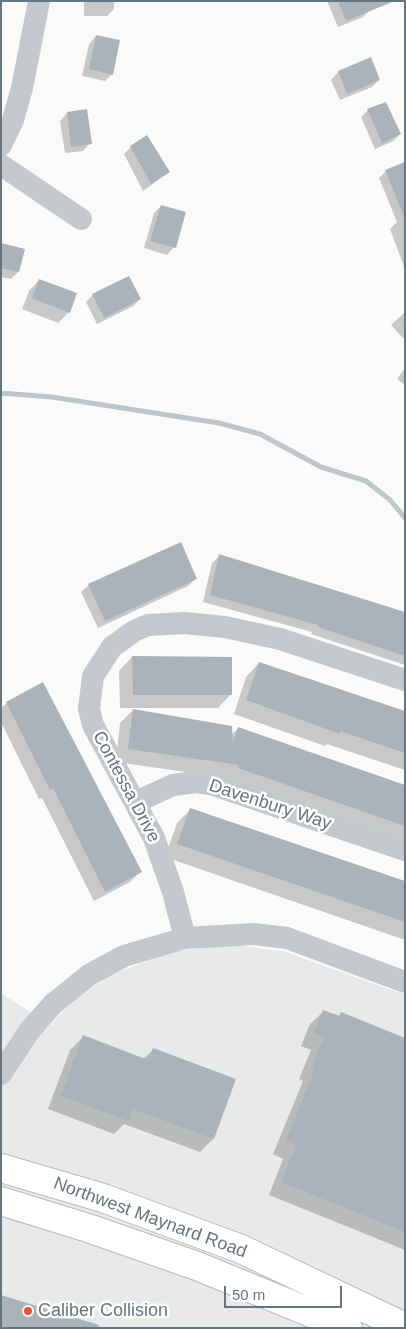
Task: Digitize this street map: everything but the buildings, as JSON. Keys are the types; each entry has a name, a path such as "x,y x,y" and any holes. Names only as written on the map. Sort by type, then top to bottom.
{"main road":[{"name":"Northwest Maynard Road","path":"1,1168 103,1198 241,1249 405,1327"},
{"name":"Northwest Maynard Road","path":"1,1201 91,1229 197,1266 348,1328"}],"street":[{"path":"1,145 13,120 22,88 39,1"},
{"path":"1,165 81,219"},
{"name":"Contessa Drive","path":"185,938 165,866 154,838 136,802 98,737 89,709 90,693 98,666 112,647 134,631 148,626 164,623 218,626 252,631 405,680"},
{"name":"Davenbury Way","path":"136,802 185,783 211,784 405,850"},
{"path":"1,1074 30,1030 53,1004 89,975 124,956 185,938 254,934 287,938 405,982"}],"shaded area":[{"path":"224,944 283,951 405,995 405,1328 1,1328 1,993 26,1009 47,1028 74,1000 111,975 168,953"}],"waterway":[{"path":"1,393 52,397 219,423 260,434 321,467 366,481 390,500 405,518"}],"place":[{"name":"Caliber Collision","path":"28,1311"}]}
